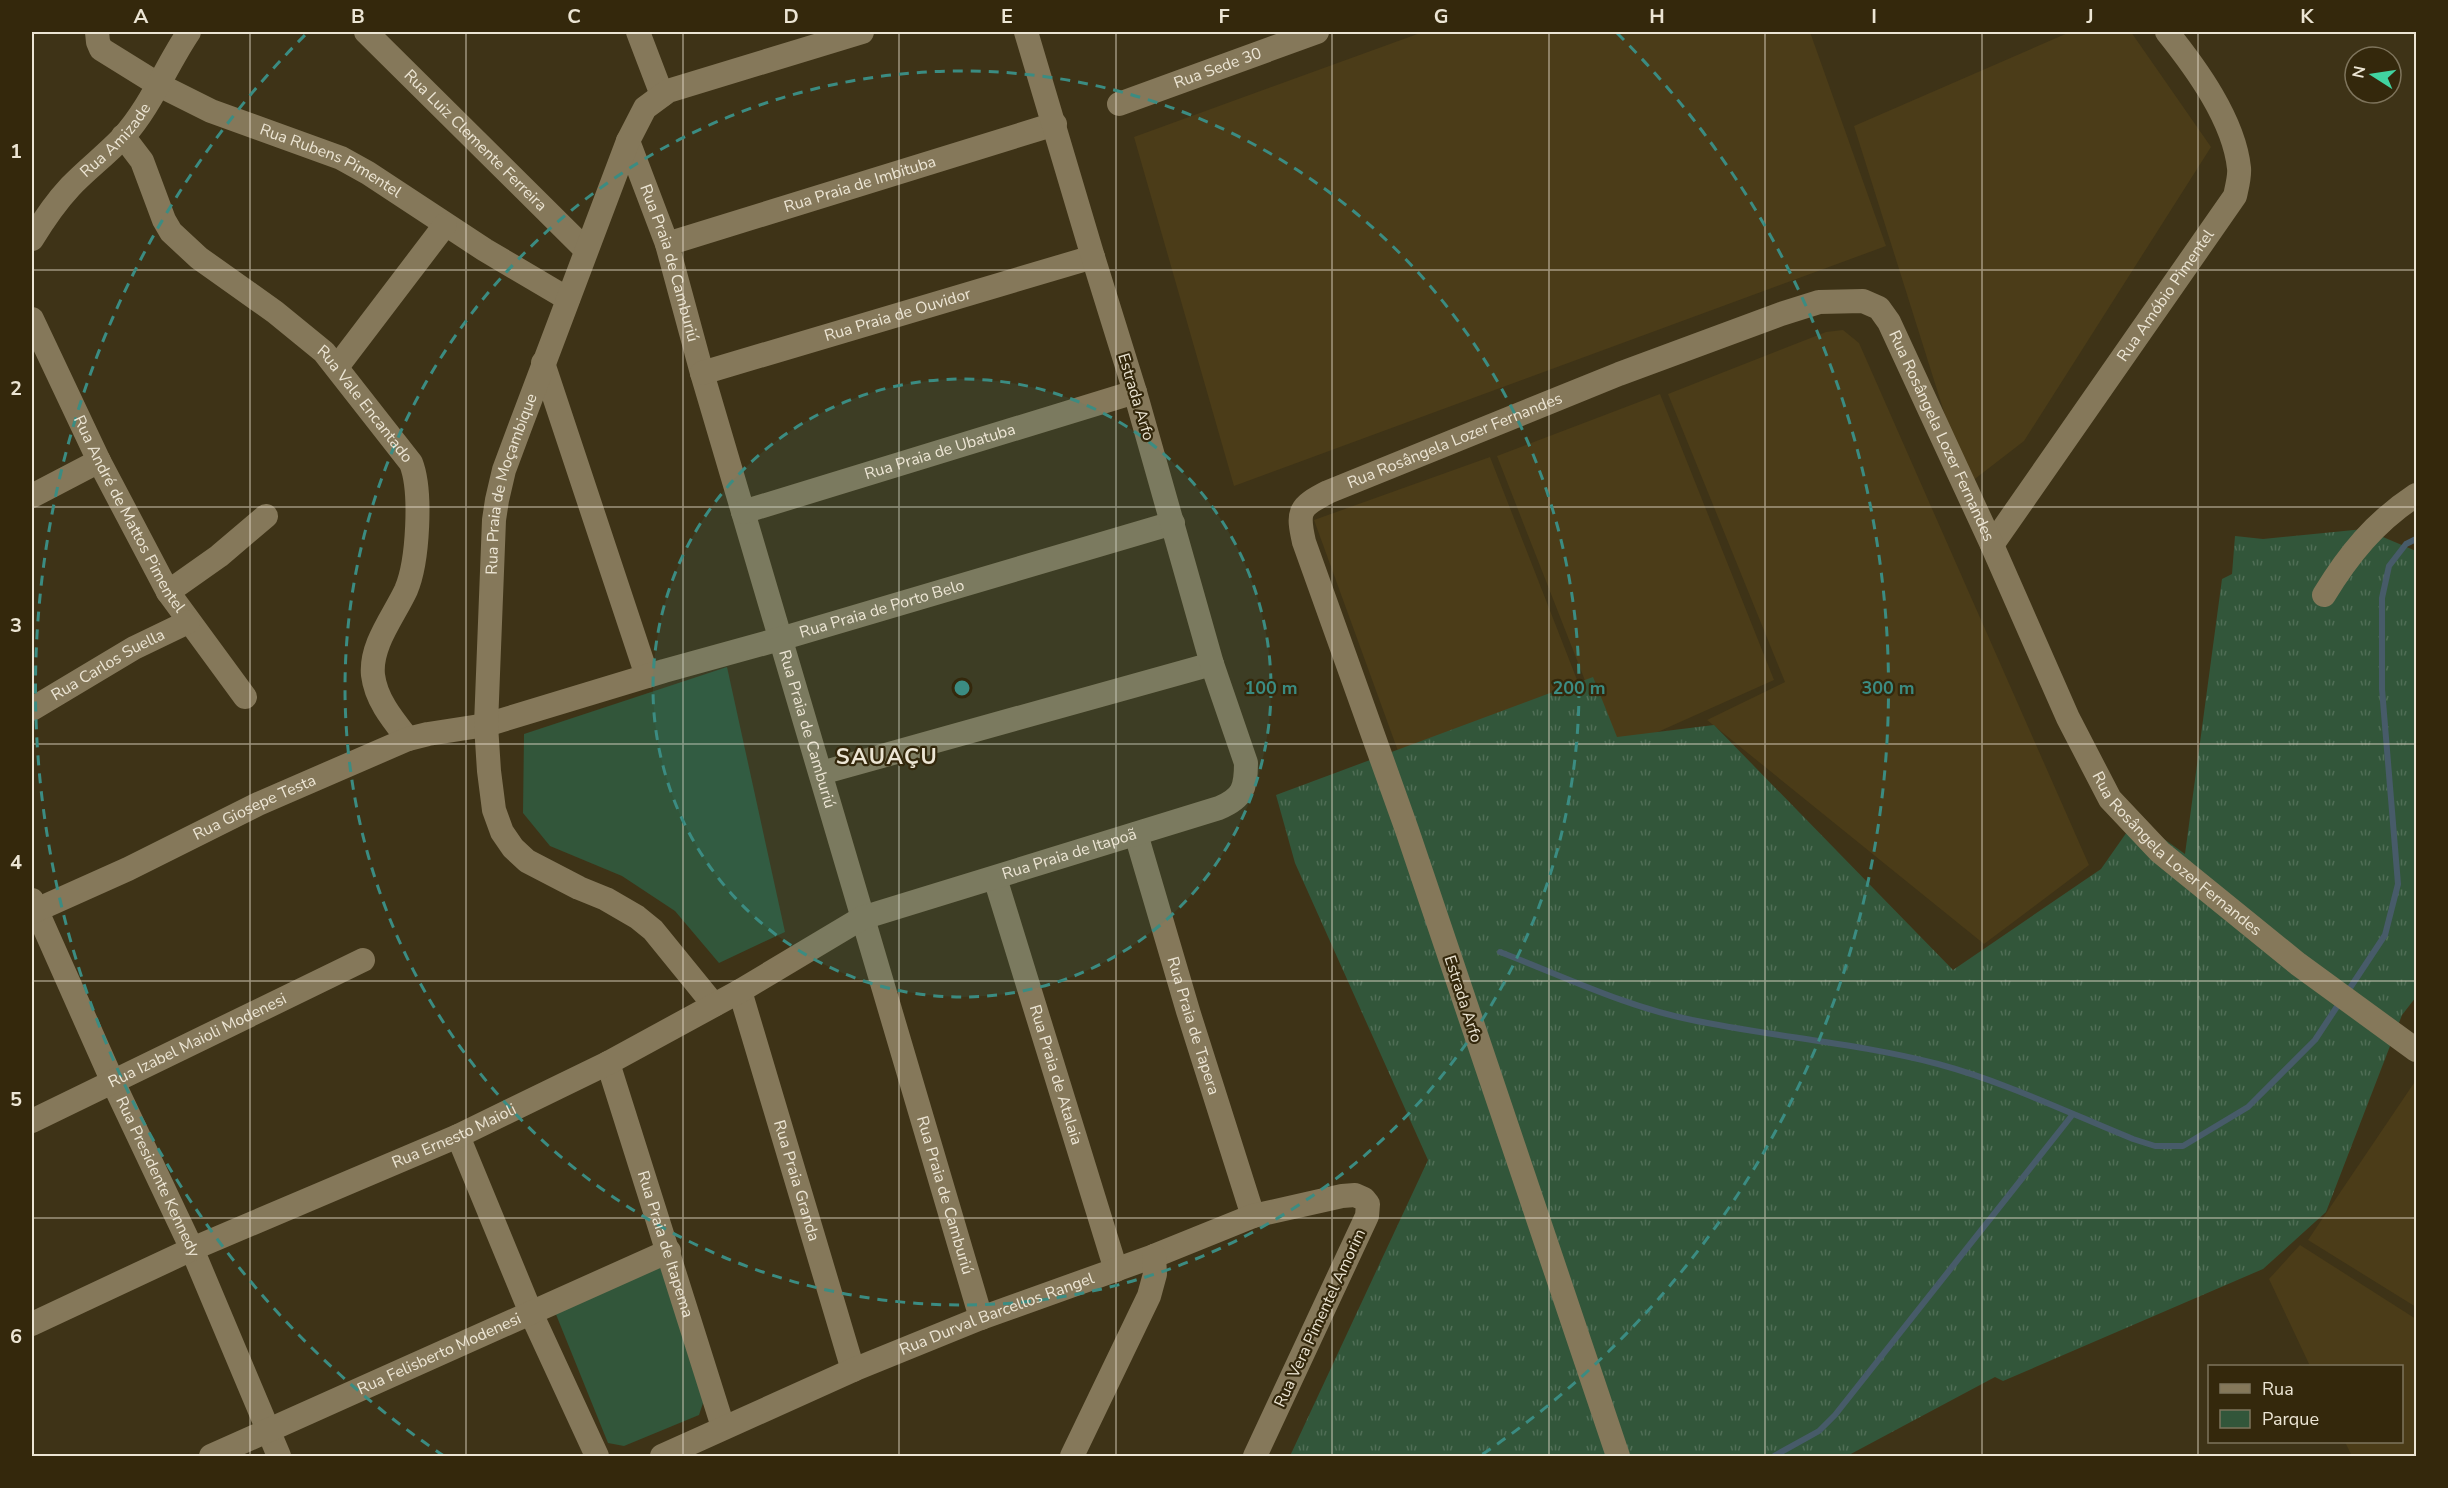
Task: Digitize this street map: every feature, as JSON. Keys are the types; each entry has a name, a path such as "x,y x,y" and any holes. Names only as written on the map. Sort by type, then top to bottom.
{"street":[{"name":"Rua Rubens Pimentel","path":"97,32 101,49 159,85 211,111 341,158 568,299"},
{"name":"Rua Amizade","path":"32,239 47,214 69,188 123,136 159,85 189,32"},
{"name":"Rua Luiz Clemente Ferreira","path":"366,32 586,250"},
{"path":"638,32 662,95"},
{"name":"Rua Praia de Moçambique","path":"714,1005 652,930 637,917 606,899 527,861 513,848 502,832 494,810 486,725 493,542 497,500 504,470 543,363 628,141 645,108 668,91 859,32"},
{"name":"Estrada Arfo","path":"1026,32 1055,124 1092,257 1135,392 1212,664 1246,763"},
{"name":"Rua Sede 30","path":"1119,104 1317,32"},
{"name":"Rua Amóbio Pimentel","path":"1992,544 2235,196 2239,169 2233,143 2213,95 2167,32"},
{"name":"Rua Praia de Imbituba","path":"667,244 1055,124"},
{"name":"Rua Vale Encantado","path":"123,136 142,161 164,220 171,232 199,258 301,333 337,367 411,463 417,483 413,565 407,588 376,650 373,673 376,689 383,705 408,739"},
{"name":"Rua Praia de Camburiú","path":"628,141 667,244 702,374 981,1318"},
{"path":"337,367 446,225"},
{"name":"Rua Praia de Ouvidor","path":"702,374 1092,257"},
{"name":"Rua Rosângela Lozer Fernandes","path":"1304,542 1299,519 1301,510 1309,501 1328,492 1619,374 1819,302 1863,301 1879,308 1889,322 1992,544 2068,718 2110,799 2160,852 2289,957 2416,1050"},
{"name":"Rua André de Mattos Pimentel","path":"32,319 99,461 168,592 245,697"},
{"path":"543,363 647,676"},
{"name":"Rua Praia de Ubatuba","path":"743,512 1135,392"},
{"path":"32,496 99,461"},
{"path":"2324,595 2362,540 2416,495"},
{"path":"168,592 219,556 266,516"},
{"name":"Rua Praia de Porto Belo","path":"486,725 1173,523"},
{"name":"Estrada Arfo","path":"1304,542 1407,830 1618,1456"},
{"name":"Rua Carlos Suella","path":"32,709 134,648 188,622"},
{"path":"821,773 1212,664"},
{"name":"Rua Giosepe Testa","path":"33,907 128,869 258,804 408,739 486,725"},
{"name":"Rua Praia de Itapoã","path":"862,918 1234,802 1244,786 1246,763"},
{"name":"Rua Praia de Tapera","path":"1136,834 1188,1011 1253,1216"},
{"name":"Rua Praia de Atalaia","path":"995,878 1116,1270"},
{"name":"Rua Presidente Kennedy","path":"33,907 192,1249 279,1456"},
{"name":"Rua Ernesto Maioli","path":"32,1324 192,1249 458,1136 608,1063 740,992 862,918"},
{"name":"Rua Izabel Maioli Modenesi","path":"32,1121 112,1080 363,960"},
{"name":"Rua Praia Granda","path":"740,992 853,1370"},
{"name":"Rua Praia de Itapema","path":"608,1063 723,1427"},
{"path":"458,1136 531,1313 597,1456"},
{"name":"Rua Durval Barcellos Rangel","path":"662,1456 853,1370 981,1318 1154,1256 1253,1216 1342,1196"},
{"name":"Rua Vera Pimentel Amorim","path":"1255,1456 1367,1216 1368,1204 1364,1199 1342,1196"},
{"name":"Rua Felisberto Modenesi","path":"211,1456 669,1251"},
{"path":"1076,1455 1149,1296 1155,1275 1154,1256"}],"shaded area":[{"path":"1423,32 1810,32 1886,246 1234,486 1134,137"},
{"path":"2070,32 2131,32 2211,147 2024,441 1967,485 1854,126"},
{"path":"1843,330 1859,343 2089,865 1984,944 1707,720 1785,682 1668,394 1826,332"},
{"path":"1660,394 1774,680 1613,752 1497,456"},
{"path":"1490,457 1606,754 1426,828 1314,520"},
{"path":"2416,1080 2416,1307 2308,1240"},
{"path":"2300,1245 2416,1319 2416,1456 2352,1456 2346,1443 2403,1443 2403,1365 2310,1365 2269,1279"}],"green space":[{"path":"2364,529 2416,551 2416,997 2402,1015 2326,1212 2263,1269 2003,1381 1995,1377 1847,1456 1290,1456 1428,1160 1295,863 1276,795 1593,677 1617,737 1714,725 1953,970 2101,869 2136,819 2185,854 2222,579 2232,574 2235,536 2263,539"},
{"path":"727,667 785,932 719,963 675,911 622,876 550,846 523,813 524,734"},
{"path":"660,1262 705,1397 699,1415 624,1446 608,1443 553,1307"}],"waterway":[{"path":"2346,994 2385,935 2398,884 2382,689 2382,598 2389,566 2406,544 2416,539"},
{"path":"1500,952 1619,999 1667,1014 1723,1026 1877,1051 1963,1071 2155,1146 2183,1146 2248,1107 2315,1040 2340,1002"},
{"path":"1774,1456 1819,1431 1835,1415 2073,1114"}],"district":[{"name":"SAUAÇU","path":"887,757"}]}
